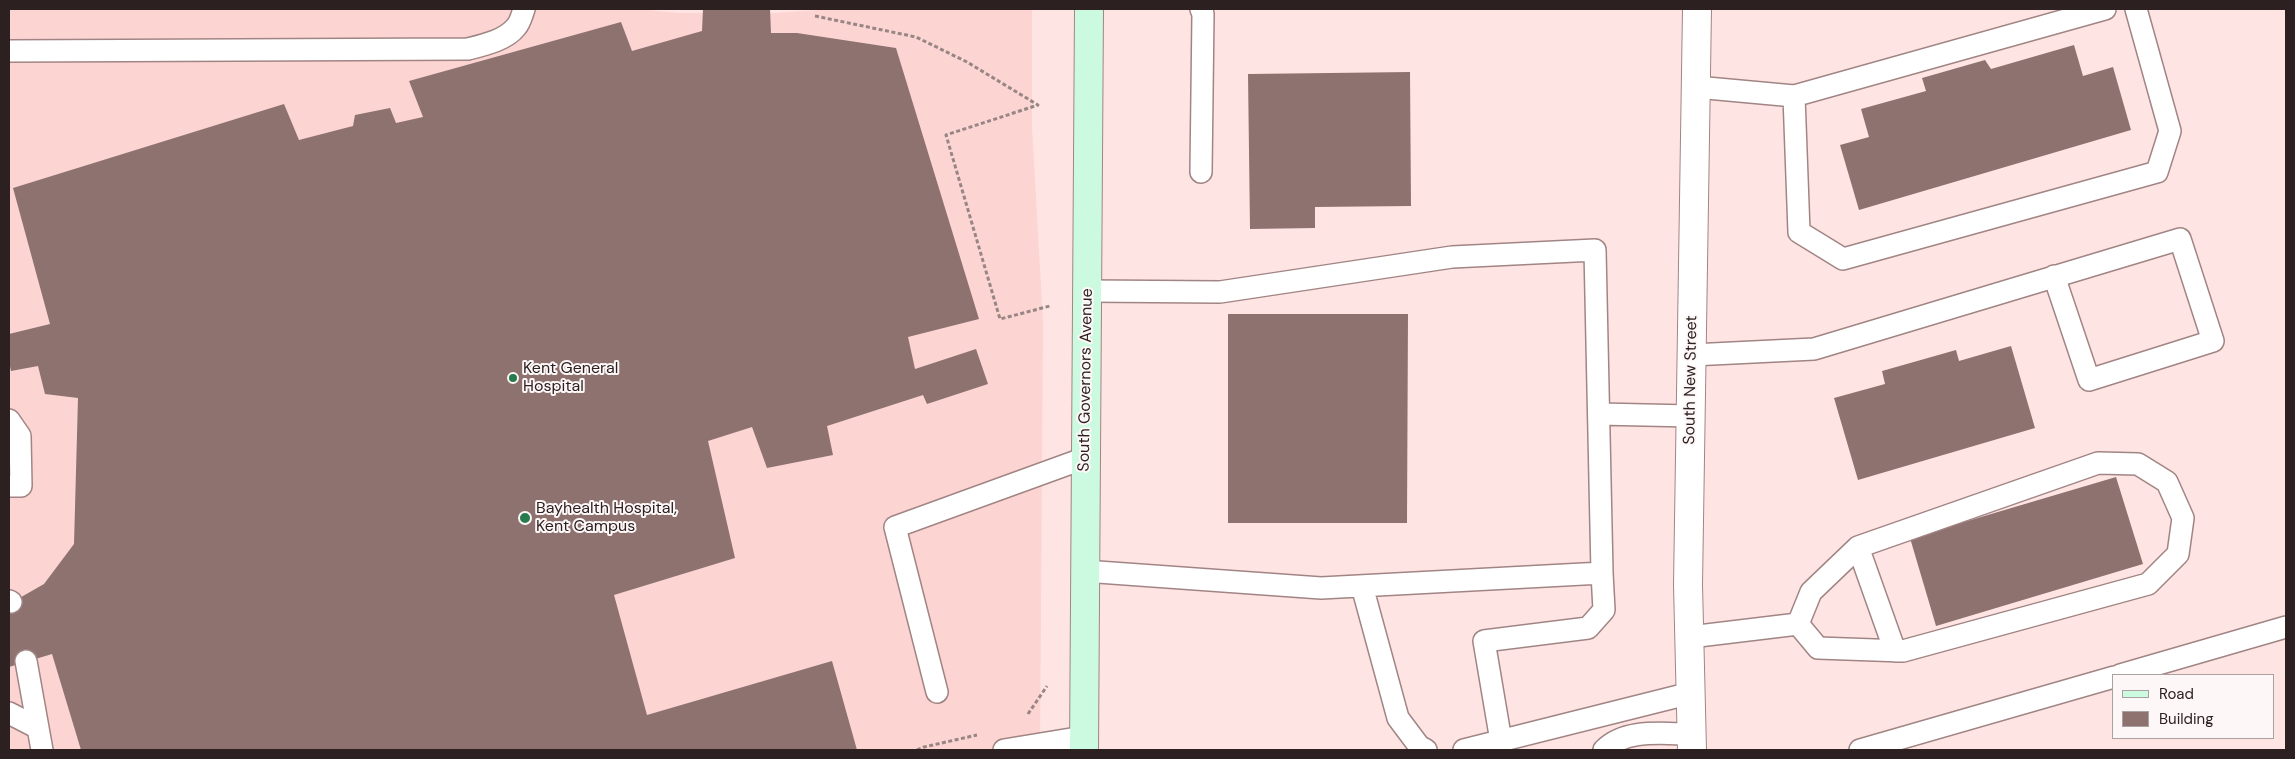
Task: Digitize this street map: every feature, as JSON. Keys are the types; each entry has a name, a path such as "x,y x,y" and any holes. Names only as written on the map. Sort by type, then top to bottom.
{"main road":[{"name":"South Governors Avenue","path":"1084,744 1089,9"}],"street":[{"name":"South New Street","path":"1692,742 1688,585 1698,9"}],"lane":[{"path":"9,51 468,49 485,45 510,33 518,26 524,9"},
{"path":"1200,172 1203,14 1201,9"},
{"path":"1696,87 1794,96 2104,9"},
{"path":"1794,96 1799,232 1842,259 2157,172 2170,131 2136,9"},
{"path":"1692,355 1814,349 2054,276 2180,239 2214,341 2089,380 2054,276"},
{"path":"1087,291 1220,292 1452,256 1596,250 1604,610 1588,628 1484,641 1501,741"},
{"path":"1599,414 1691,416"},
{"path":"9,420 20,436 21,486 9,486"},
{"path":"937,692 895,528 1085,458"},
{"path":"2098,463 2138,464 2168,482 2183,518 2178,554 2148,584 1903,651 1818,648 1798,624 1811,592 1858,547 2098,463"},
{"path":"1858,547 1895,651"},
{"path":"1084,572 1321,588 1602,573"},
{"path":"1362,586 1398,718 1419,746 1426,750"},
{"path":"1690,637 1798,624"},
{"path":"2123,674 2286,627"},
{"path":"26,661 42,750"},
{"path":"1860,750 2112,678"},
{"path":"1464,750 1691,693"},
{"path":"9,714 38,728"},
{"path":"1604,750 1612,742 1643,733 1692,742"},
{"path":"1004,750 1084,744"}],"path":[{"path":"815,16 916,37 968,62 1038,105 946,135 1000,319 1050,306"}],"shaded area":[{"name":"Bayhealth Hospital, Kent Campus","path":"9,9 638,9 678,13 775,13 830,9 1032,9 1032,127 1043,322 1040,750 9,750"}],"building":[{"name":"Bayhealth Hospital, Kent Campus","path":"703,9 770,9 771,33 797,33 896,48 979,319 908,337 915,369 976,349 988,384 927,404 923,395 827,426 833,455 767,468 752,427 708,441 735,558 614,595 647,715 832,661 857,750 81,750 52,654 9,667 9,604 44,584 74,544 78,398 45,394 38,366 11,371 9,362 9,334 50,324 13,188 284,104 299,140 353,126 355,115 390,108 396,123 423,117 409,81 621,22 632,51 702,31"},
{"path":"2074,45 2083,76 2113,67 2131,130 1859,210 1840,145 1869,137 1861,109 1926,91 1922,78 1985,60 1991,69"},
{"path":"1410,72 1411,206 1315,207 1315,228 1250,229 1248,74"},
{"path":"1228,314 1408,314 1407,523 1228,523"},
{"path":"2011,346 2035,428 1858,480 1834,398 1885,384 1882,371 1956,350 1959,361"},
{"path":"2116,477 2143,564 1936,626 1910,538"}],"place":[{"name":"Kent General Hospital","path":"513,378"},
{"name":"Bayhealth Hospital, Kent Campus","path":"525,518"}]}
